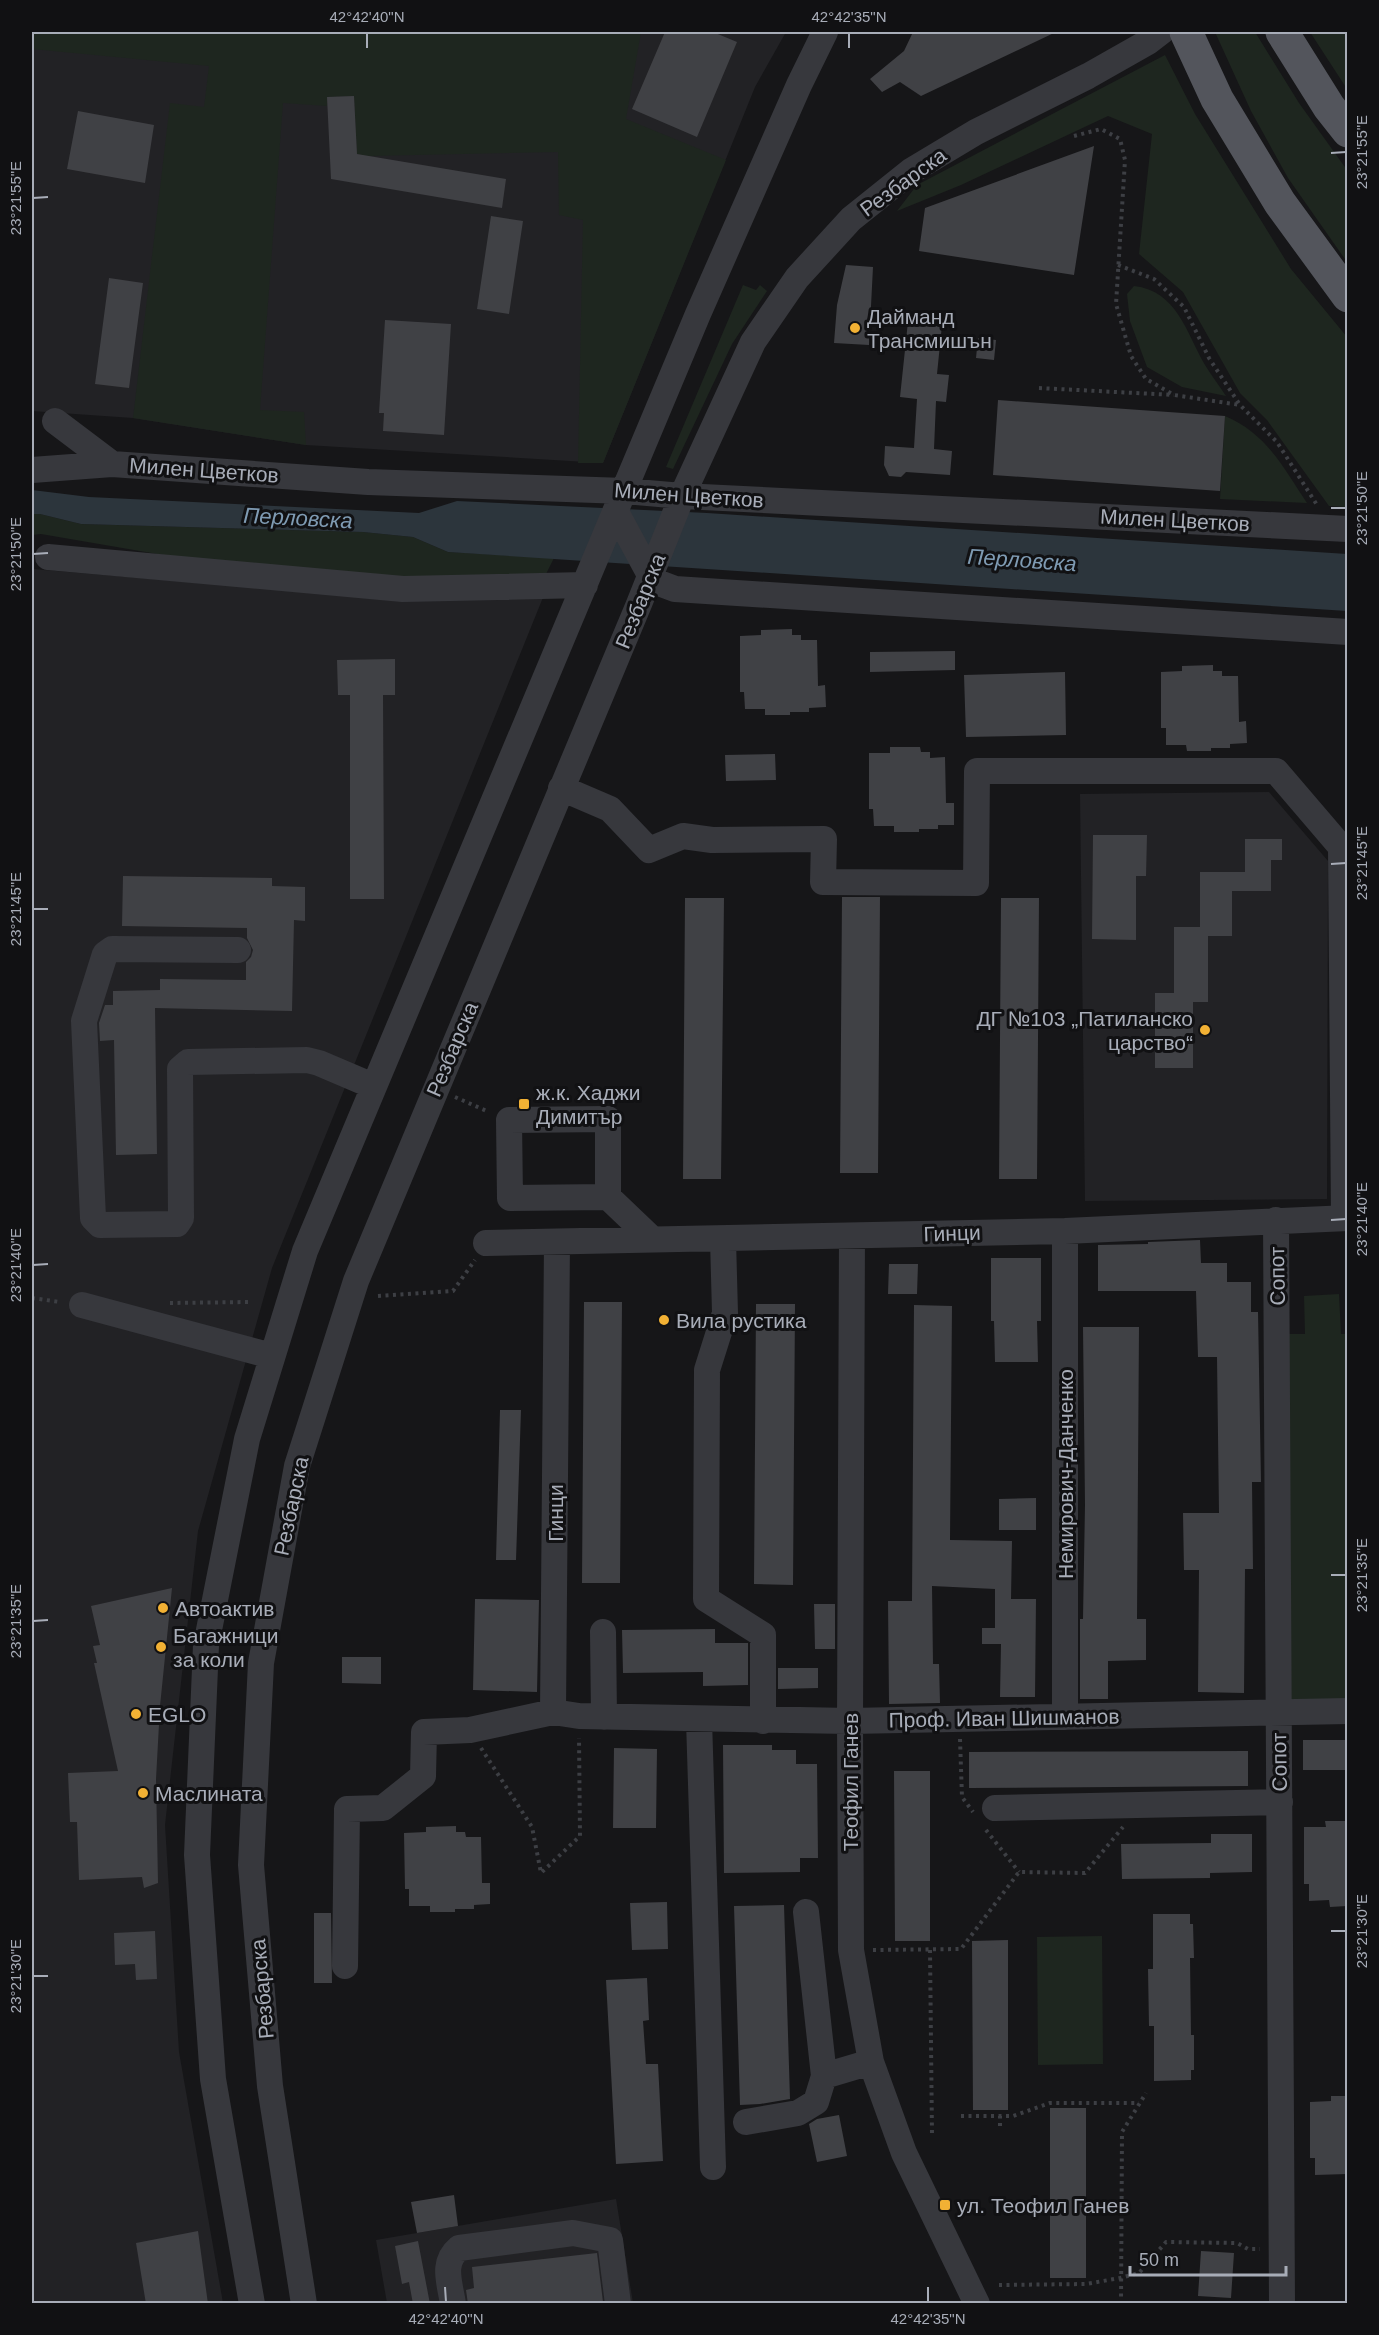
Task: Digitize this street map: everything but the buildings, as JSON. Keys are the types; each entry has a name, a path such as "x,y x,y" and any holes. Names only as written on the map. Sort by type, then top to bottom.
{"main road":[{"path":"1186,32 1217,99 1280,203 1347,296"},
{"path":"1285,38 1347,131"}],"street":[{"path":"252,2304 213,2079 197,1856 206,1646 246,1439 304,1251 698,314 799,85 825,32"},
{"name":"Резбарска","path":"304,2304 270,2086 251,1865 261,1663 297,1466 356,1281 682,496 753,342 797,278 850,219 911,171 976,132 1088,76 1148,42 1161,32"},
{"path":"55,421 112,464"},
{"name":"Милен Цветков","path":"32,470 112,464 621,501 682,496 1340,529"},
{"name":"Милен Цветков","path":"621,501 650,575"},
{"path":"48,557 403,589 585,585"},
{"path":"650,575 659,583 675,590 1347,632"},
{"path":"561,788 610,809 649,850 682,836 712,840 824,839 823,882 976,883 977,771 1276,771 1341,847 1346,1218"},
{"path":"238,950 112,949 105,954 84,1021 93,1218 100,1224 177,1224 182,1218 180,1069 188,1062 307,1060 373,1086"},
{"path":"608,1197 608,1119 509,1120 510,1198 608,1197 652,1239"},
{"name":"Гинци","path":"486,1243 1065,1231 1346,1218"},
{"name":"Сопот","path":"1276,1220 1282,2304"},
{"name":"Немирович-Данченко","path":"1065,1231 1065,1717"},
{"name":"Теофил Ганев","path":"852,1236 851,1950 871,2062 903,2153 977,2304"},
{"path":"723,1239 724,1313 707,1370 706,1599 763,1635 763,1721"},
{"name":"Гинци","path":"553,1712 557,1242"},
{"path":"82,1305 272,1356"},
{"path":"592,1717 603,1632"},
{"path":"345,1966 347,1809 383,1808 423,1776 424,1732 470,1730 553,1712"},
{"name":"Проф. Иван Шишманов","path":"553,1712 592,1717 850,1721 1347,1712"},
{"path":"699,1720 713,2167"},
{"path":"995,1808 1280,1802"},
{"path":"746,2122 798,2113 816,2102 824,2076 806,1912"},
{"path":"824,2076 871,2062"},
{"path":"453,2304 447,2264 451,2254 459,2248 573,2233 610,2240 618,2304"}],"path":[{"path":"1074,136 1101,129 1120,139 1125,160 1116,304 1131,356 1146,379 1174,395"},
{"path":"1118,265 1154,279 1184,307 1209,357 1240,405 1277,442 1340,529"},
{"path":"1039,387 1174,395 1240,405"},
{"path":"435,1089 509,1120"},
{"path":"378,1296 453,1291 486,1243"},
{"path":"32,1298 82,1305"},
{"path":"470,1730 532,1827 541,1874 580,1836 592,1717"},
{"path":"851,1950 961,1949 1019,1872 1085,1873 1142,1804"},
{"path":"930,1950 932,2135"},
{"path":"1121,2304 1122,2132 1146,2093"},
{"path":"961,2116 1013,2116 1050,2103 1139,2103"},
{"path":"1000,2116 1000,2126"},
{"path":"999,2285 1086,2284 1120,2278 1139,2273 1166,2242 1237,2242 1248,2249 1282,2249"}],"shaded area":[{"path":"32,32 786,32 755,87 603,463 306,445 133,418 32,411"},
{"path":"32,32 641,32 626,119 726,160 603,463 578,463 583,220 559,215 558,152 368,156 357,154 354,96 327,97 327,106 283,103 260,410 304,412 306,445 133,418 170,103 204,107 209,66 32,49"},
{"path":"1215,32 1255,32 1299,103 1347,170 1347,262 1288,178 1251,111"},
{"path":"1310,32 1347,32 1347,89"},
{"path":"1165,55 1195,114 1291,269 1347,337 1347,507 1329,506 1267,420 1240,393 1183,292 1139,254 1152,134 1108,116 961,185 897,211 917,185"},
{"path":"743,285 756,290 760,285 767,291 732,344 673,469 666,467"},
{"path":"1134,286 1149,289 1170,304 1186,327 1205,365 1226,396 1182,387 1147,367 1130,321 1127,294"},
{"path":"1225,416 1240,423 1263,442 1282,464 1307,503 1220,499"},
{"path":"32,514 81,524 363,532 413,537 448,552 554,558 544,578 394,580 198,561 41,534 32,535"},
{"path":"32,569 396,599 544,595 272,1268 198,1531 165,1825 179,2052 223,2303 32,2303"},
{"name":"ДГ №103 „Патиланско царство“","path":"1269,792 1328,861 1327,1199 1085,1201 1080,794"},
{"path":"1339,1294 1341,1334 1348,1334 1347,1711 1278,1713 1277,1334 1305,1334 1304,1296"},
{"path":"1102,1936 1103,2064 1038,2065 1037,1937"},
{"path":"616,2199 633,2303 387,2303 376,2240"}],"water":[{"name":"Перловска","path":"32,490 89,497 419,513 457,501 707,513 1347,554 1347,611 448,552 413,537 363,532 81,524 32,514"}],"place":[{"name":"Дайманд Трансмишън","path":"855,328"},
{"name":"ДГ №103 „Патиланско царство“","path":"1205,1030"},
{"name":"ж.к. Хаджи Димитър","path":"524,1104"},
{"name":"Вила рустика","path":"664,1320"},
{"name":"Автоактив","path":"163,1608"},
{"name":"Багажници за коли","path":"161,1647"},
{"name":"EGLO","path":"136,1714"},
{"name":"Маслината","path":"143,1793"},
{"name":"ул. Теофил Ганев","path":"945,2205"}]}
